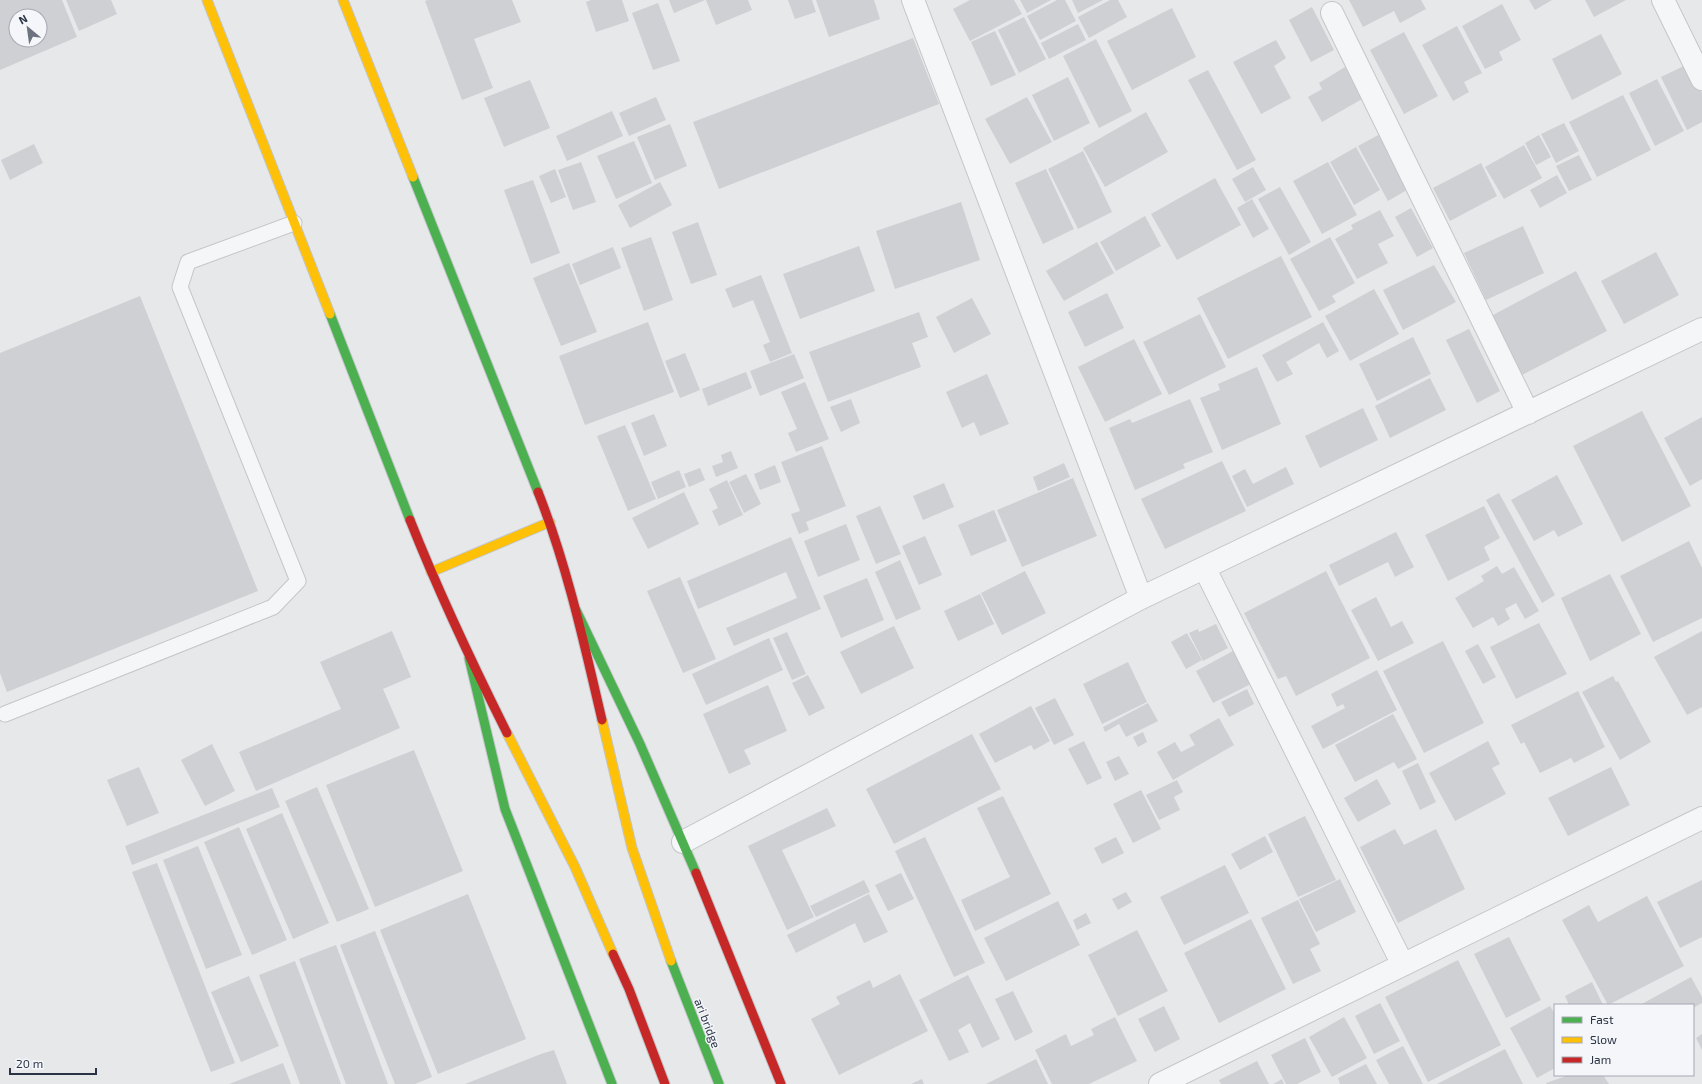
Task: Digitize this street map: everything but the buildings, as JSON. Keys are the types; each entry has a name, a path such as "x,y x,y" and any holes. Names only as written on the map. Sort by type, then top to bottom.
{"main road":[{"path":"207,0 431,572 468,658 575,867 629,990 665,1084"},
{"path":"343,0 550,522 576,610 640,744 683,842 781,1084"},
{"path":"431,572 550,522"},
{"name":"ari bridge","path":"576,610 632,848 675,971 719,1084"},
{"path":"468,658 505,809 612,1084"}],"street":[{"path":"913,0 1141,598"},
{"path":"1664,0 1702,79"},
{"path":"1332,13 1528,413"},
{"path":"683,842 1141,598 1205,569 1702,329"},
{"path":"1205,569 1403,965"},
{"path":"1160,1084 1702,818"}],"lane":[{"path":"5,714 273,607 298,581 180,287 188,262 294,223"}],"traffic: fast":[{"path":"413,177 538,492"},
{"path":"330,314 410,520"},
{"path":"576,610 640,744 696,873"},
{"path":"469,658 505,809 612,1084"},
{"path":"671,961 719,1084"}],"traffic: slow":[{"path":"207,0 330,314"},
{"path":"343,0 413,177"},
{"path":"431,572 550,522"},
{"path":"602,720 632,848 671,961"},
{"path":"507,733 575,867 613,954"}],"traffic: jam":[{"path":"538,492 558,548 566,576 602,720"},
{"path":"410,520 456,628 507,733"},
{"path":"696,873 781,1084"},
{"path":"613,954 629,989 665,1084"}]}
